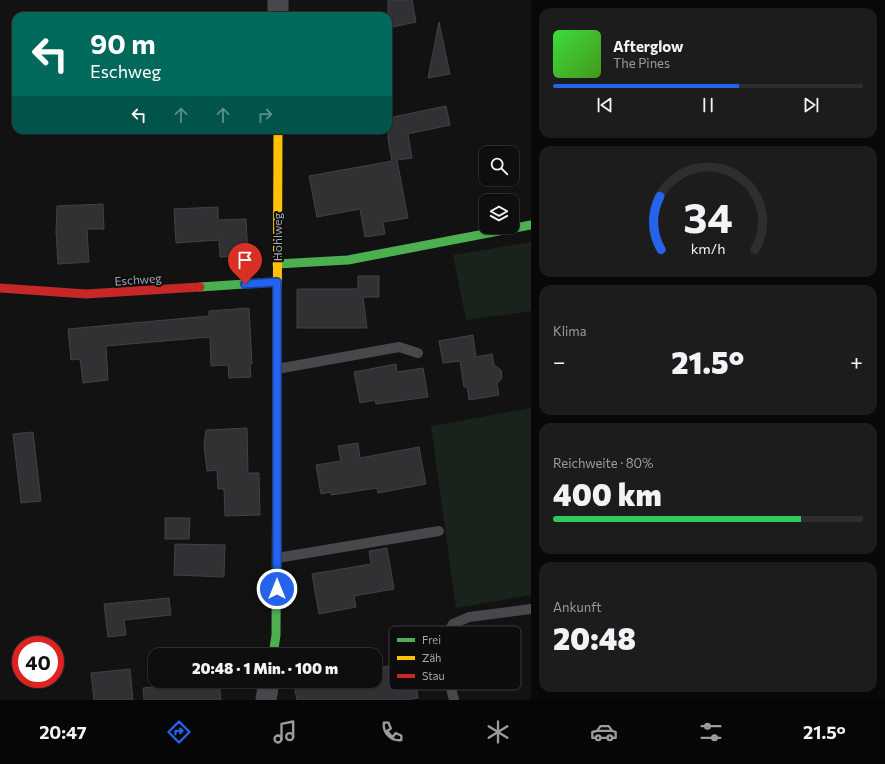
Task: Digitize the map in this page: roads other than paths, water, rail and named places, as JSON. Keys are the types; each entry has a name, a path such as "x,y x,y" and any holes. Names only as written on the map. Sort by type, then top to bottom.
{"street":[{"path":"278,0 278,12"},
{"name":"Hohlweg","path":"274,648 276,636 277,558 278,134"},
{"path":"277,264 348,260 531,225"},
{"name":"Eschweg","path":"0,288 86,294 277,282"},
{"path":"266,700 268,688"}],"lane":[{"path":"277,369 399,347 418,353"},
{"path":"277,558 439,531"},
{"path":"452,626 453,624 469,617 531,609"},
{"path":"451,690 454,700"}]}
